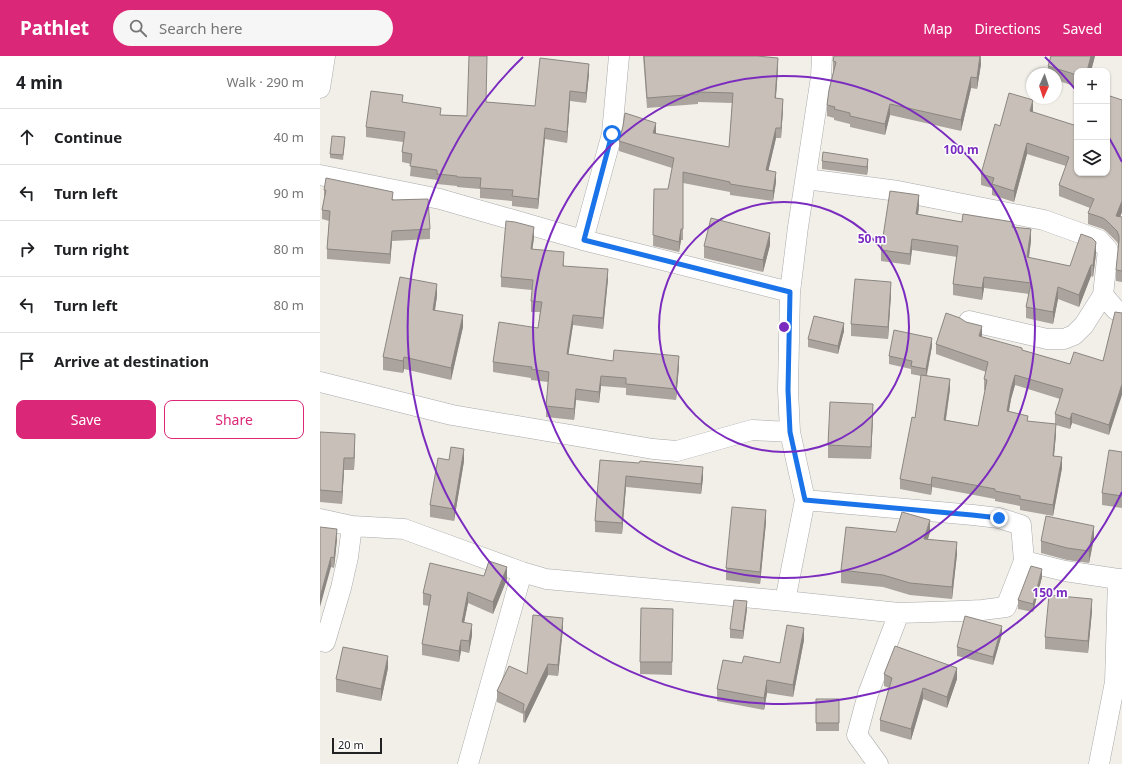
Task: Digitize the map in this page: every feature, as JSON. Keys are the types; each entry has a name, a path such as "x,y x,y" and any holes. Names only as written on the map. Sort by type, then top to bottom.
{"street":[{"path":"320,83 325,56"},
{"path":"584,240 612,134 619,56"},
{"path":"785,601 805,500 790,432 788,390 790,292 798,228 821,77 822,56"},
{"path":"320,175 440,199 584,240 790,292"},
{"path":"806,179 898,191 1044,220 1099,240 1108,250 1103,295 1084,326 1074,335 1064,339 1047,339 969,321"},
{"path":"1103,295 1116,310 1122,312"},
{"path":"320,382 452,415 653,450 677,451 752,430 790,432"},
{"path":"320,519 352,526 404,529 522,572 546,579 899,613 961,611 1006,606 1024,561 1022,525 999,518 805,500"},
{"path":"325,642 341,588 348,557 352,526"},
{"path":"1024,561 1065,571 1120,579 1115,682 1099,764"},
{"path":"468,764 522,572"},
{"path":"878,764 856,735 868,694 899,613"}],"building":[{"path":"469,56 487,56 486,102 535,106 540,58 589,64 586,93 570,91 567,132 545,128 538,199 512,196 513,190 480,188 481,178 437,174 437,170 410,166 412,154 402,152 405,132 366,127 371,91 403,95 402,102 441,108 440,115 467,116"},
{"path":"644,56 757,56 778,58 775,98 783,99 781,128 776,128 766,170 776,172 773,191 730,184 730,182 683,172 683,229 681,229 679,242 653,235 654,189 668,189 674,158 619,141 625,113 656,123 653,133 729,147 733,93 698,92 698,94 647,98"},
{"path":"834,56 980,56 977,78 971,77 961,120 890,104 885,124 850,116 850,113 834,109 835,107 827,105 836,62 833,61"},
{"path":"1051,56 1091,56 1088,68 1074,68 1074,74 1062,70 1062,68 1048,66"},
{"path":"1009,93 1026,98 1026,104 1032,104 1030,111 1074,125 1074,176 1110,176 1110,96 1122,100 1122,201 1116,216 1122,217 1122,271 1116,270 1119,240 1117,231 1103,218 1088,213 1094,199 1059,185 1069,157 1027,143 1014,191 992,184 994,178 981,174 995,124 1000,126"},
{"path":"332,136 345,137 343,155 330,154"},
{"path":"823,152 868,159 867,167 822,161"},
{"path":"326,178 393,192 392,200 428,199 430,229 392,231 390,254 327,249 330,211 322,210 326,190 324,190"},
{"path":"890,191 919,195 916,214 962,222 963,214 1013,222 1012,227 1031,229 1027,257 1070,266 1081,234 1092,238 1096,242 1093,265 1091,265 1079,295 1058,287 1053,312 1026,307 1031,283 984,277 982,288 953,284 958,246 912,239 910,254 881,250"},
{"path":"711,218 770,233 763,260 704,246"},
{"path":"506,221 534,227 531,249 564,252 563,266 608,269 603,318 573,315 567,354 613,361 614,350 679,356 676,389 626,384 626,378 601,376 599,392 576,389 574,409 546,406 549,372 531,369 532,367 493,362 499,322 538,328 542,302 531,301 533,280 501,277"},
{"path":"400,277 437,284 433,310 463,315 451,368 404,357 403,361 383,357"},
{"path":"855,279 891,282 888,327 851,324"},
{"path":"1115,312 1122,313 1122,384 1109,425 1072,413 1070,419 1055,414 1063,389 1015,375 1007,411 1028,416 1027,421 1056,424 1053,456 1062,457 1053,505 1020,499 1020,496 995,491 995,489 932,477 931,485 900,479 912,417 915,418 921,375 950,379 944,420 978,426 987,380 984,379 988,362 936,344 946,313 966,322 982,326 979,336 1070,364 1074,352 1103,361"},
{"path":"814,316 844,323 838,346 808,339"},
{"path":"894,330 932,338 926,369 911,366 912,361 889,356"},
{"path":"830,402 873,404 871,447 828,445"},
{"path":"320,432 355,434 354,458 344,458 342,492 320,490"},
{"path":"451,447 464,449 454,509 430,505 438,458 449,460"},
{"path":"1109,450 1122,452 1122,496 1102,493"},
{"path":"600,460 639,463 640,461 703,467 701,484 626,476 622,523 595,521"},
{"path":"732,507 766,510 760,572 726,568"},
{"path":"902,512 930,520 924,539 957,542 952,587 910,583 883,575 841,570 846,527 896,532"},
{"path":"1046,516 1094,526 1089,551 1067,548 1041,541"},
{"path":"320,527 337,529 334,558 331,557 320,597"},
{"path":"489,561 507,567 493,602 468,592 462,622 472,624 469,641 461,640 459,651 422,644 431,595 423,593 430,563 484,576"},
{"path":"1031,566 1042,569 1033,604 1018,600"},
{"path":"1049,595 1092,599 1088,641 1045,637"},
{"path":"734,600 747,601 743,631 730,629"},
{"path":"641,608 673,609 672,662 640,662"},
{"path":"533,615 563,618 558,665 548,664 525,712 523,712 524,704 497,691 509,666 527,674"},
{"path":"965,616 1002,626 993,657 957,647"},
{"path":"787,625 804,628 793,685 767,680 764,698 717,689 723,660 742,663 744,656 780,663"},
{"path":"895,646 957,668 947,697 923,688 911,729 880,720 892,678 884,674"},
{"path":"343,647 388,656 381,689 336,679"},
{"path":"816,699 839,699 839,723 816,723"}],"route":[{"path":"612,134 584,240 790,292 788,390 790,432 805,500 999,518"}]}
